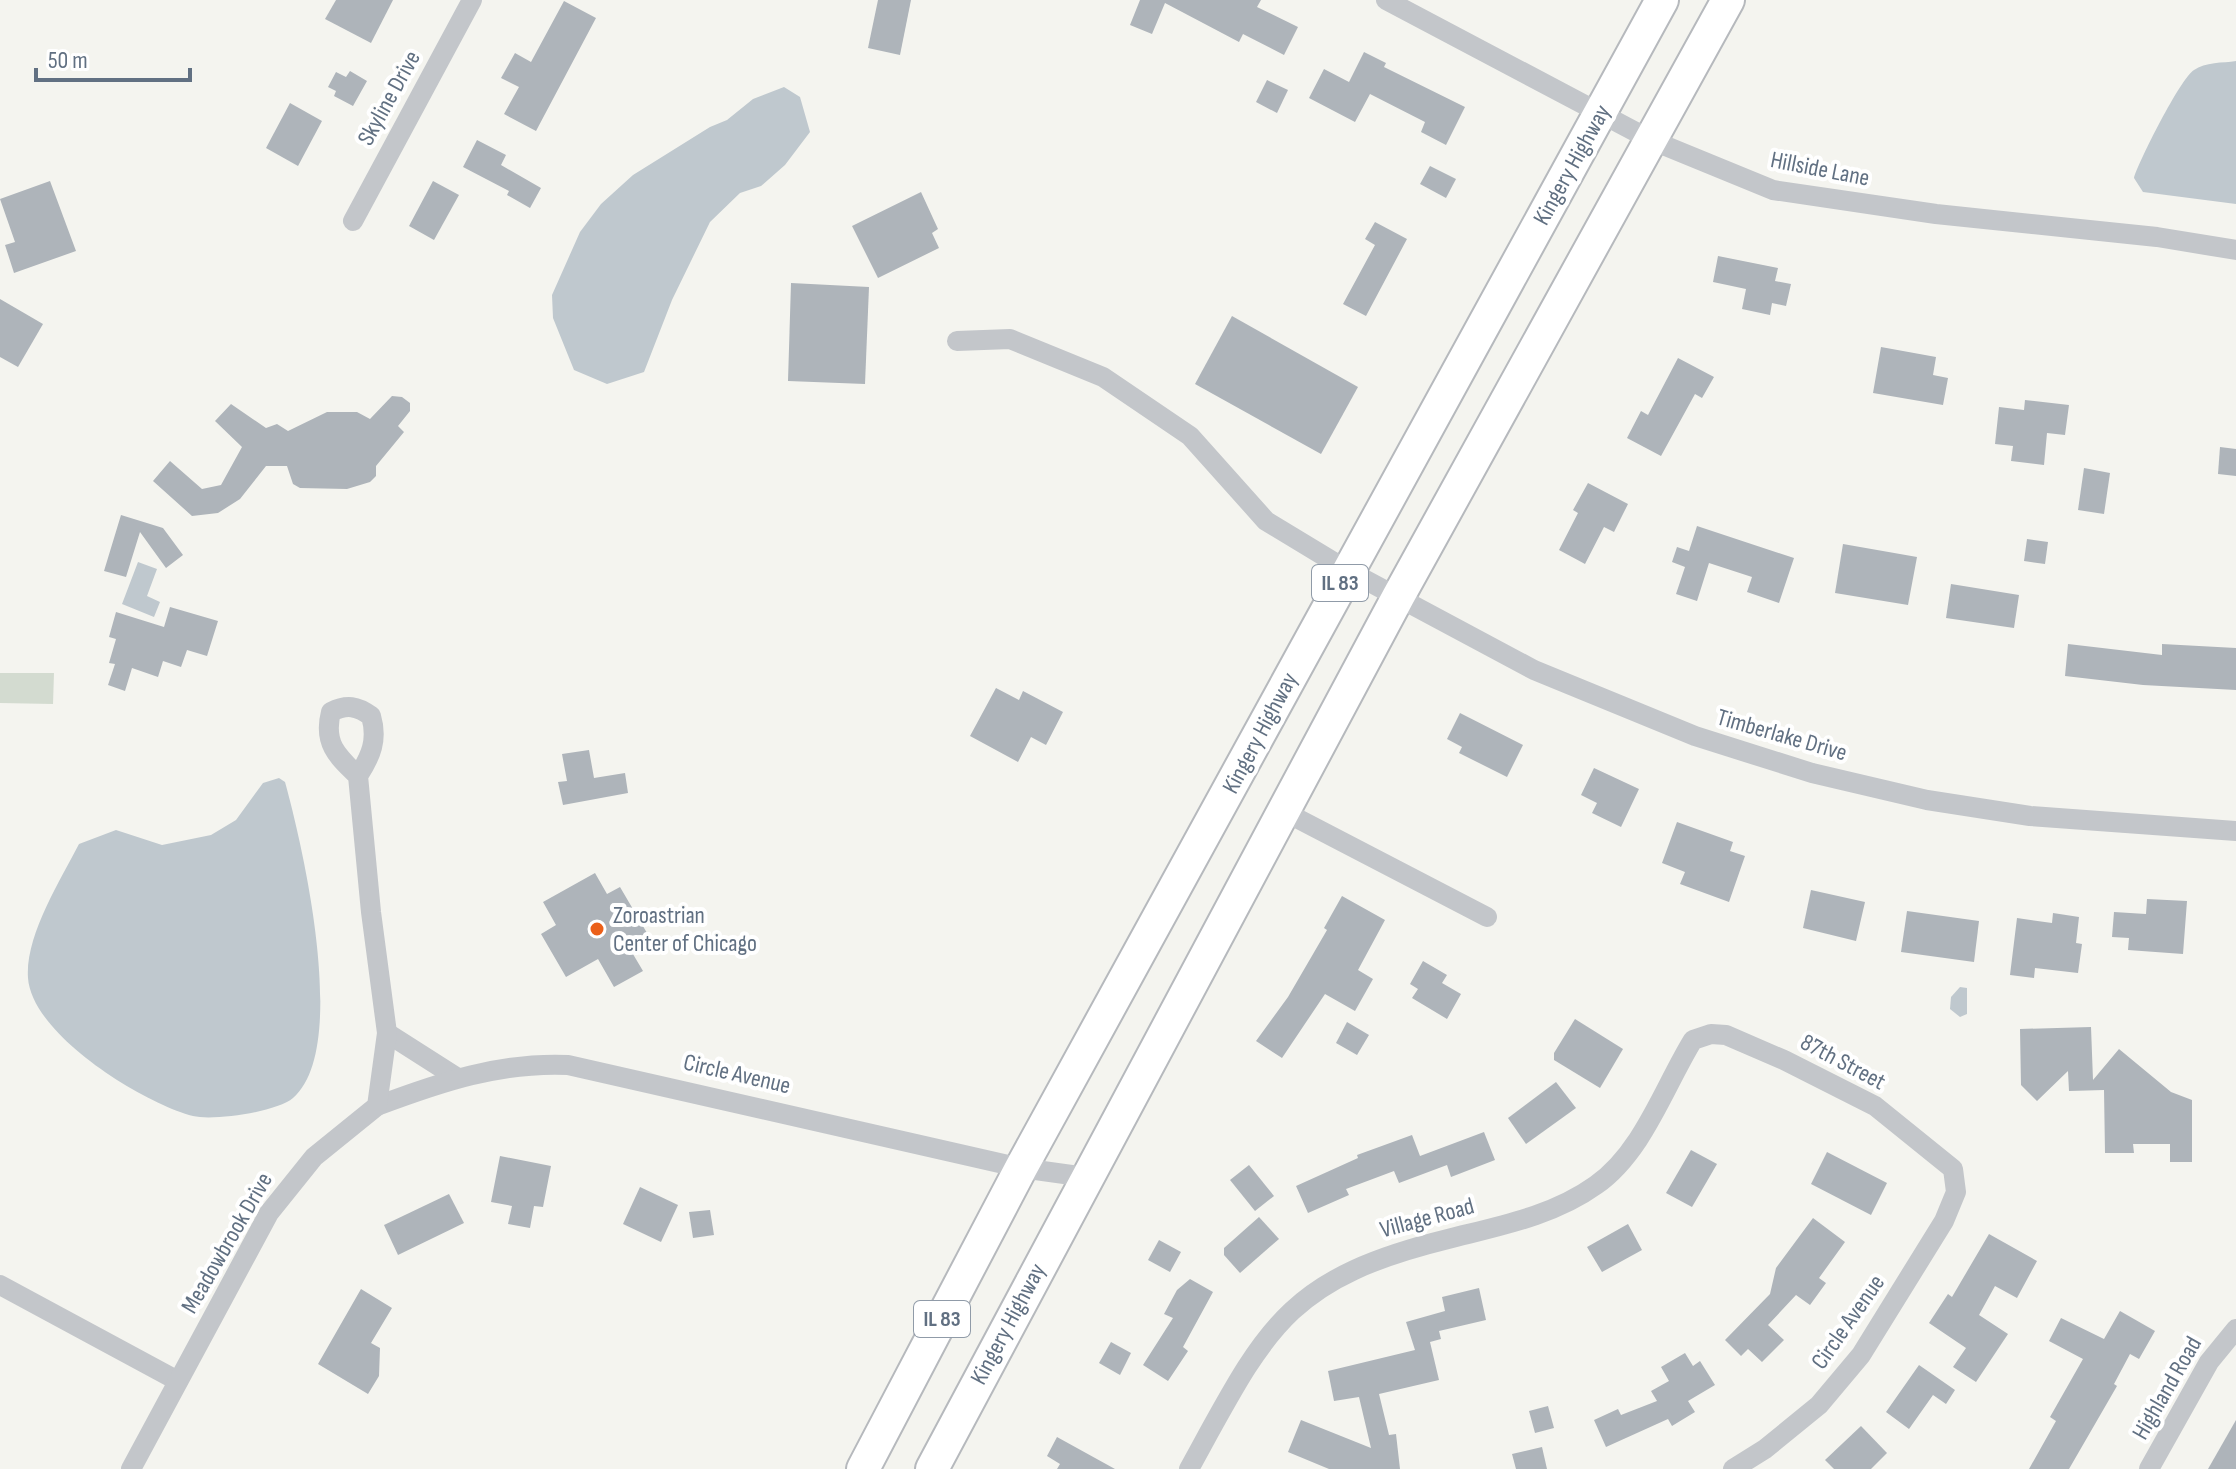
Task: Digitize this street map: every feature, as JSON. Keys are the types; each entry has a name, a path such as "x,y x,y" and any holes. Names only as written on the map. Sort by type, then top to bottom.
{"main road":[{"name":"Kingery Highway","path":"863,1469 1021,1168 1662,0"},
{"name":"Kingery Highway","path":"932,1469 1398,597 1728,0"}],"street":[{"name":"Skyline Drive","path":"353,221 472,0"},
{"name":"Hillside Lane","path":"1386,0 1651,140 1773,190 1936,214 2157,237 2236,250"},
{"name":"Timberlake Drive","path":"957,341 1010,339 1103,377 1190,436 1266,521 1347,570 1580,692 1695,736 1812,773 1927,800 2030,816 2236,831"},
{"path":"358,776 387,1033 377,1106"},
{"path":"1283,811 1487,917"},
{"path":"387,1033 456,1077"},
{"name":"87th Street","path":"1693,1040 1711,1034 1726,1035 1784,1060 1875,1106 1953,1169"},
{"name":"Village Road","path":"1189,1469 1246,1365 1304,1298 1340,1274 1387,1254 1536,1215 1597,1185 1629,1153 1693,1040"},
{"name":"Circle Avenue","path":"377,1106 456,1077 534,1064 594,1068 1021,1168 1086,1177"},
{"name":"Meadowbrook Drive","path":"131,1469 269,1213 314,1157 377,1106"},
{"name":"Circle Avenue","path":"1733,1469 1765,1449 1819,1405 1861,1355 1944,1221 1956,1192 1953,1169"},
{"path":"0,1285 178,1381"},
{"name":"Highland Road","path":"2149,1469 2209,1362 2233,1331"}],"shaded area":[{"path":"2236,61 2236,204 2143,192 2134,178 2137,169 2179,88 2194,70 2214,63"},
{"path":"784,87 800,97 810,132 785,165 761,186 740,193 710,222 672,300 644,372 607,384 574,370 553,318 552,295 580,232 601,204 633,175 710,127 727,120 753,99"},
{"path":"138,562 157,569 147,596 160,602 154,617 122,604"},
{"path":"0,673 54,673 53,704 0,703"},
{"path":"279,778 285,782 302,852 317,946 320,994 318,1037 310,1073 293,1098 285,1103 229,1116 193,1116 172,1109 120,1082 93,1064 48,1022 34,1000 28,978 32,945 45,909 79,844 116,830 162,845 211,835 236,820 263,783"},
{"path":"1960,987 1967,988 1967,1014 1960,1017 1950,1009 1951,997"}],"building":[{"path":"336,0 393,0 371,43 325,19"},
{"path":"878,0 911,0 900,55 868,48"},
{"path":"1140,0 1261,0 1257,7 1298,27 1284,55 1243,34 1239,42 1165,3 1152,34 1130,25"},
{"path":"564,1 596,18 536,131 504,114 519,87 501,78 515,53 531,62"},
{"path":"1364,52 1386,63 1384,67 1465,107 1446,145 1421,132 1425,122 1370,94 1355,122 1309,98 1324,69 1349,82"},
{"path":"350,71 367,81 353,106 334,96 336,91 328,87 336,72 346,77"},
{"path":"1267,80 1288,90 1277,113 1256,102"},
{"path":"290,103 322,121 298,166 266,148"},
{"path":"477,140 506,155 501,165 541,188 530,208 507,195 509,191 463,167"},
{"path":"1430,166 1456,179 1446,198 1420,184"},
{"path":"50,181 76,251 14,273 5,245 15,242 0,199"},
{"path":"433,181 459,195 434,240 409,226"},
{"path":"921,192 938,229 932,233 939,248 878,278 852,226"},
{"path":"1375,222 1407,239 1366,316 1343,304 1375,245 1365,239"},
{"path":"1718,256 1778,268 1775,281 1791,284 1786,306 1772,303 1770,315 1742,309 1746,289 1713,282"},
{"path":"791,283 869,287 865,384 788,381"},
{"path":"0,299 43,324 18,367 0,357"},
{"path":"1232,316 1358,387 1321,454 1195,384"},
{"path":"1881,347 1936,357 1933,375 1948,378 1943,405 1873,393"},
{"path":"1678,358 1714,377 1702,398 1695,394 1661,456 1627,438 1641,411 1648,415"},
{"path":"392,396 402,397 410,403 410,411 398,426 404,432 376,466 376,476 370,482 347,489 300,488 293,484 287,466 266,466 240,499 218,513 192,516 153,481 170,461 202,489 221,485 242,447 215,421 231,404 266,428 277,424 288,431 327,412 357,412 370,419"},
{"path":"2025,400 2069,405 2065,435 2047,433 2044,465 2011,461 2013,446 1995,444 1999,407 2024,410"},
{"path":"2220,447 2236,449 2236,476 2218,474"},
{"path":"2084,468 2110,473 2104,514 2078,510"},
{"path":"1588,483 1628,504 1614,532 1604,527 1585,564 1559,550 1578,513 1573,510"},
{"path":"121,515 163,528 183,555 166,568 140,532 126,577 104,571"},
{"path":"1697,526 1794,558 1779,603 1747,592 1752,577 1709,563 1697,601 1676,594 1685,567 1672,562 1677,547 1689,551"},
{"path":"2027,539 2048,542 2045,564 2024,561"},
{"path":"1843,544 1917,557 1908,605 1835,593"},
{"path":"1951,584 2019,595 2014,628 1946,618"},
{"path":"170,607 218,621 207,656 187,650 181,667 163,661 158,677 132,668 125,691 108,685 115,664 109,663 116,639 109,637 116,612 164,627"},
{"path":"2068,644 2162,655 2162,644 2236,648 2236,690 2143,685 2065,676"},
{"path":"996,688 1019,700 1023,691 1063,712 1046,745 1031,737 1018,762 970,736"},
{"path":"1460,713 1523,745 1507,777 1459,753 1462,747 1447,739"},
{"path":"589,750 594,778 625,773 628,793 563,805 558,782 567,781 562,754"},
{"path":"1594,768 1639,789 1621,827 1592,813 1597,803 1581,795"},
{"path":"1677,822 1733,842 1730,851 1745,856 1729,902 1680,884 1685,872 1662,863"},
{"name":"Zoroastrian Center of Chicago","path":"595,873 607,894 620,887 647,933 627,944 643,971 614,987 598,959 566,977 541,934 556,925 543,902"},
{"path":"1811,890 1865,902 1856,941 1803,928"},
{"path":"1342,896 1385,920 1358,970 1373,979 1355,1011 1325,994 1282,1058 1256,1041 1288,997 1327,930 1324,928"},
{"path":"2147,899 2187,901 2183,954 2128,950 2129,938 2112,937 2114,912 2146,914"},
{"path":"1907,911 1979,921 1974,962 1901,952"},
{"path":"2053,913 2079,917 2076,943 2082,944 2078,973 2035,968 2034,978 2010,975 2017,918 2052,923"},
{"path":"1423,961 1447,975 1442,983 1461,994 1447,1019 1412,998 1418,989 1410,984"},
{"path":"1575,1019 1623,1049 1600,1088 1554,1060 1554,1053"},
{"path":"1347,1022 1369,1035 1357,1055 1336,1043"},
{"path":"2091,1027 2093,1080 2119,1049 2171,1092 2192,1100 2192,1162 2170,1162 2170,1144 2133,1144 2134,1153 2105,1153 2104,1090 2069,1091 2068,1071 2037,1101 2021,1085 2020,1029"},
{"path":"1556,1082 1576,1108 1526,1144 1508,1118"},
{"path":"1484,1132 1495,1160 1451,1177 1447,1165 1399,1183 1394,1171 1346,1189 1349,1195 1308,1213 1296,1186 1358,1158 1357,1155 1412,1135 1420,1156"},
{"path":"1691,1150 1717,1164 1692,1207 1666,1193"},
{"path":"1827,1152 1887,1183 1871,1215 1811,1184"},
{"path":"500,1156 551,1166 543,1207 534,1206 530,1228 508,1224 512,1206 491,1202"},
{"path":"1249,1165 1274,1196 1255,1211 1230,1180"},
{"path":"640,1187 678,1205 661,1242 623,1224"},
{"path":"449,1194 464,1223 398,1255 384,1225"},
{"path":"710,1210 714,1235 693,1238 689,1212"},
{"path":"1259,1217 1279,1239 1240,1273 1224,1255 1224,1248"},
{"path":"1813,1218 1845,1242 1819,1278 1826,1283 1810,1305 1796,1295 1768,1325 1784,1340 1762,1362 1748,1349 1741,1356 1725,1340 1770,1294 1776,1268"},
{"path":"1628,1224 1642,1250 1602,1272 1587,1247"},
{"path":"1989,1234 2037,1261 2017,1298 1995,1286 1979,1315 2008,1334 1976,1382 1953,1367 1966,1348 1929,1323 1948,1294 1952,1297"},
{"path":"1159,1240 1181,1252 1170,1272 1148,1260"},
{"path":"1190,1279 1213,1292 1183,1347 1188,1351 1168,1381 1143,1365 1173,1318 1164,1314 1177,1290"},
{"path":"1479,1288 1486,1320 1439,1331 1441,1339 1430,1342 1439,1380 1379,1394 1389,1435 1396,1434 1400,1469 1329,1469 1288,1452 1301,1420 1371,1448 1359,1397 1334,1401 1328,1371 1415,1350 1406,1322 1445,1311 1442,1297"},
{"path":"361,1289 392,1308 371,1343 380,1348 379,1376 368,1394 318,1364"},
{"path":"2120,1311 2155,1331 2139,1359 2130,1354 2114,1384 2117,1386 2069,1469 2029,1469 2056,1421 2050,1417 2083,1359 2049,1341 2061,1318 2104,1339"},
{"path":"1111,1342 1131,1353 1120,1375 1099,1363"},
{"path":"1685,1353 1693,1366 1700,1361 1715,1385 1688,1401 1695,1412 1672,1426 1668,1419 1606,1447 1594,1420 1618,1409 1621,1415 1657,1401 1651,1391 1669,1381 1661,1367"},
{"path":"1919,1365 1955,1390 1946,1404 1933,1395 1909,1429 1886,1412"},
{"path":"1548,1406 1554,1428 1535,1433 1529,1411"},
{"path":"2236,1420 2236,1469 2208,1469"},
{"path":"1861,1426 1887,1453 1871,1469 1834,1469 1825,1460"},
{"path":"1057,1437 1115,1469 1057,1469 1060,1464 1047,1456"},
{"path":"1542,1447 1547,1469 1516,1469 1512,1454"}],"place":[{"name":"Zoroastrian Center of Chicago","path":"597,929"}]}
